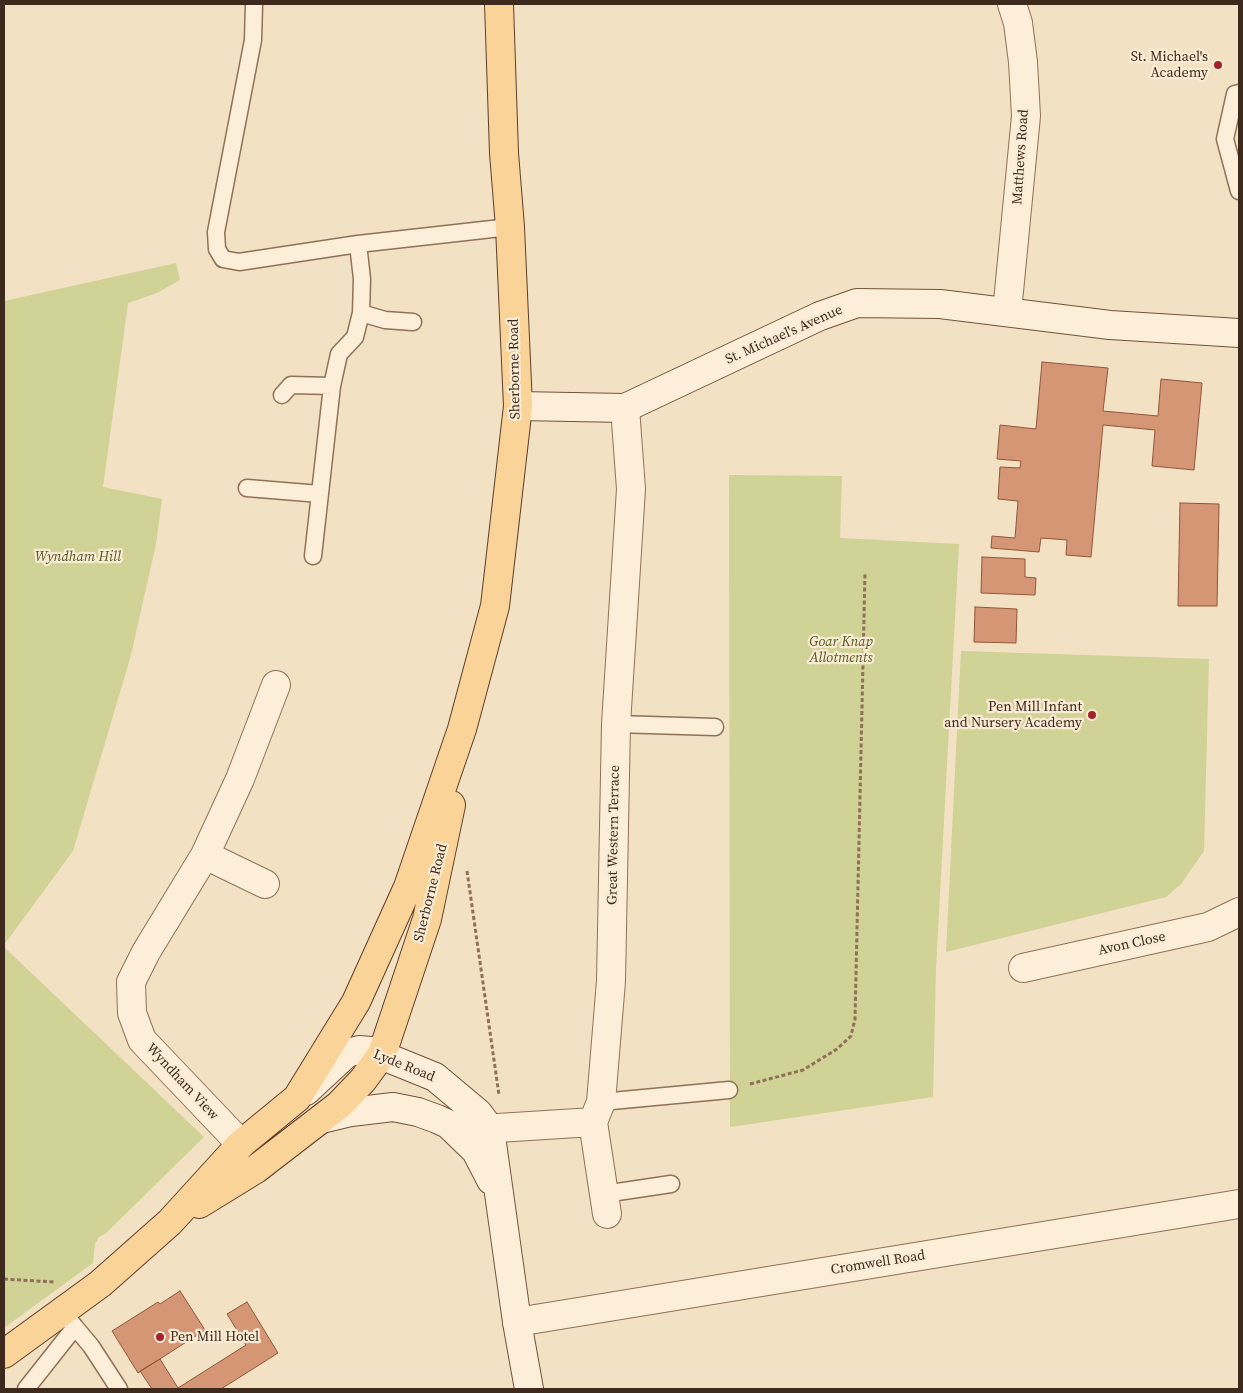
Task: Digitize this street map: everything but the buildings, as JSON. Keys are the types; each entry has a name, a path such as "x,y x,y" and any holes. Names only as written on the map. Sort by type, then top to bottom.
{"main road":[{"name":"Sherborne Road","path":"170,1222 241,1144 297,1098 356,1002 408,887 462,729 495,606 518,406 510,227 504,153 499,4"},
{"name":"Sherborne Road","path":"170,1222 256,1169 322,1119 339,1105 363,1080 382,1054 427,920 451,805 462,729"},
{"path":"4,1354 69,1320 100,1284 170,1222"}],"street":[{"name":"Matthews Road","path":"1007,312 1026,116 1023,62 1018,22 1012,4"},
{"name":"St. Michael's Avenue","path":"518,406 625,408 820,316 857,303 940,304 1110,325 1239,333"},
{"name":"Great Western Terrace","path":"606,1204 597,1112 611,981 616,724 630,488 625,408"},
{"name":"Wyndham View","path":"241,1144 142,1040 132,1013 131,982 146,952 205,855 240,779 276,684"},
{"path":"205,855 265,884"},
{"name":"Avon Close","path":"1022,968 1208,928 1239,912"},
{"name":"Lyde Road","path":"356,1002 354,1051 363,1080 382,1101 393,1107 418,1112 437,1119 456,1132 476,1151 498,1192"},
{"name":"Lyde Road","path":"297,1098 340,1058 354,1051 371,1051 435,1077 499,1128 498,1192 529,1389"},
{"name":"Lyde Road","path":"322,1119 351,1112 393,1107"},
{"path":"456,1132 499,1128 597,1112"},
{"name":"Cromwell Road","path":"517,1322 1239,1204"}],"lane":[{"path":"254,4 253,40 216,232 216,250 223,259 239,262 358,244 510,227"},
{"path":"1239,93 1235,94 1225,139 1239,191"},
{"path":"313,556 332,386 339,354 355,337 361,313 362,279 358,244"},
{"path":"361,313 384,320 413,322"},
{"path":"282,395 291,385 332,386"},
{"path":"247,488 320,494"},
{"path":"616,724 715,727"},
{"path":"597,1112 728,1090"},
{"path":"606,1204 671,1184"},
{"path":"26,1389 69,1320 91,1346 119,1389"}],"path":[{"path":"728,1090 803,1070 837,1050 851,1036 855,1019 865,573"},
{"path":"466,862 501,1107 499,1128"},
{"path":"4,1279 100,1284"}],"green space":[{"name":"Wyndham Hill","path":"176,263 180,280 157,293 128,303 103,487 162,499 156,544 131,655 73,851 4,945 4,301"},
{"name":"Goar Knap Allotments","path":"729,475 842,476 840,538 959,544 936,968 933,1097 730,1127"},
{"path":"961,651 1209,659 1204,851 1181,884 1166,897 946,952"},
{"path":"4,947 204,1137 105,1234 99,1237 95,1244 93,1263 4,1328"}],"place":[{"name":"St. Michael's Academy","path":"1218,65"},
{"name":"Pen Mill Infant and Nursery Academy","path":"1092,715"},
{"name":"Pen Mill Hotel","path":"160,1337"}]}
